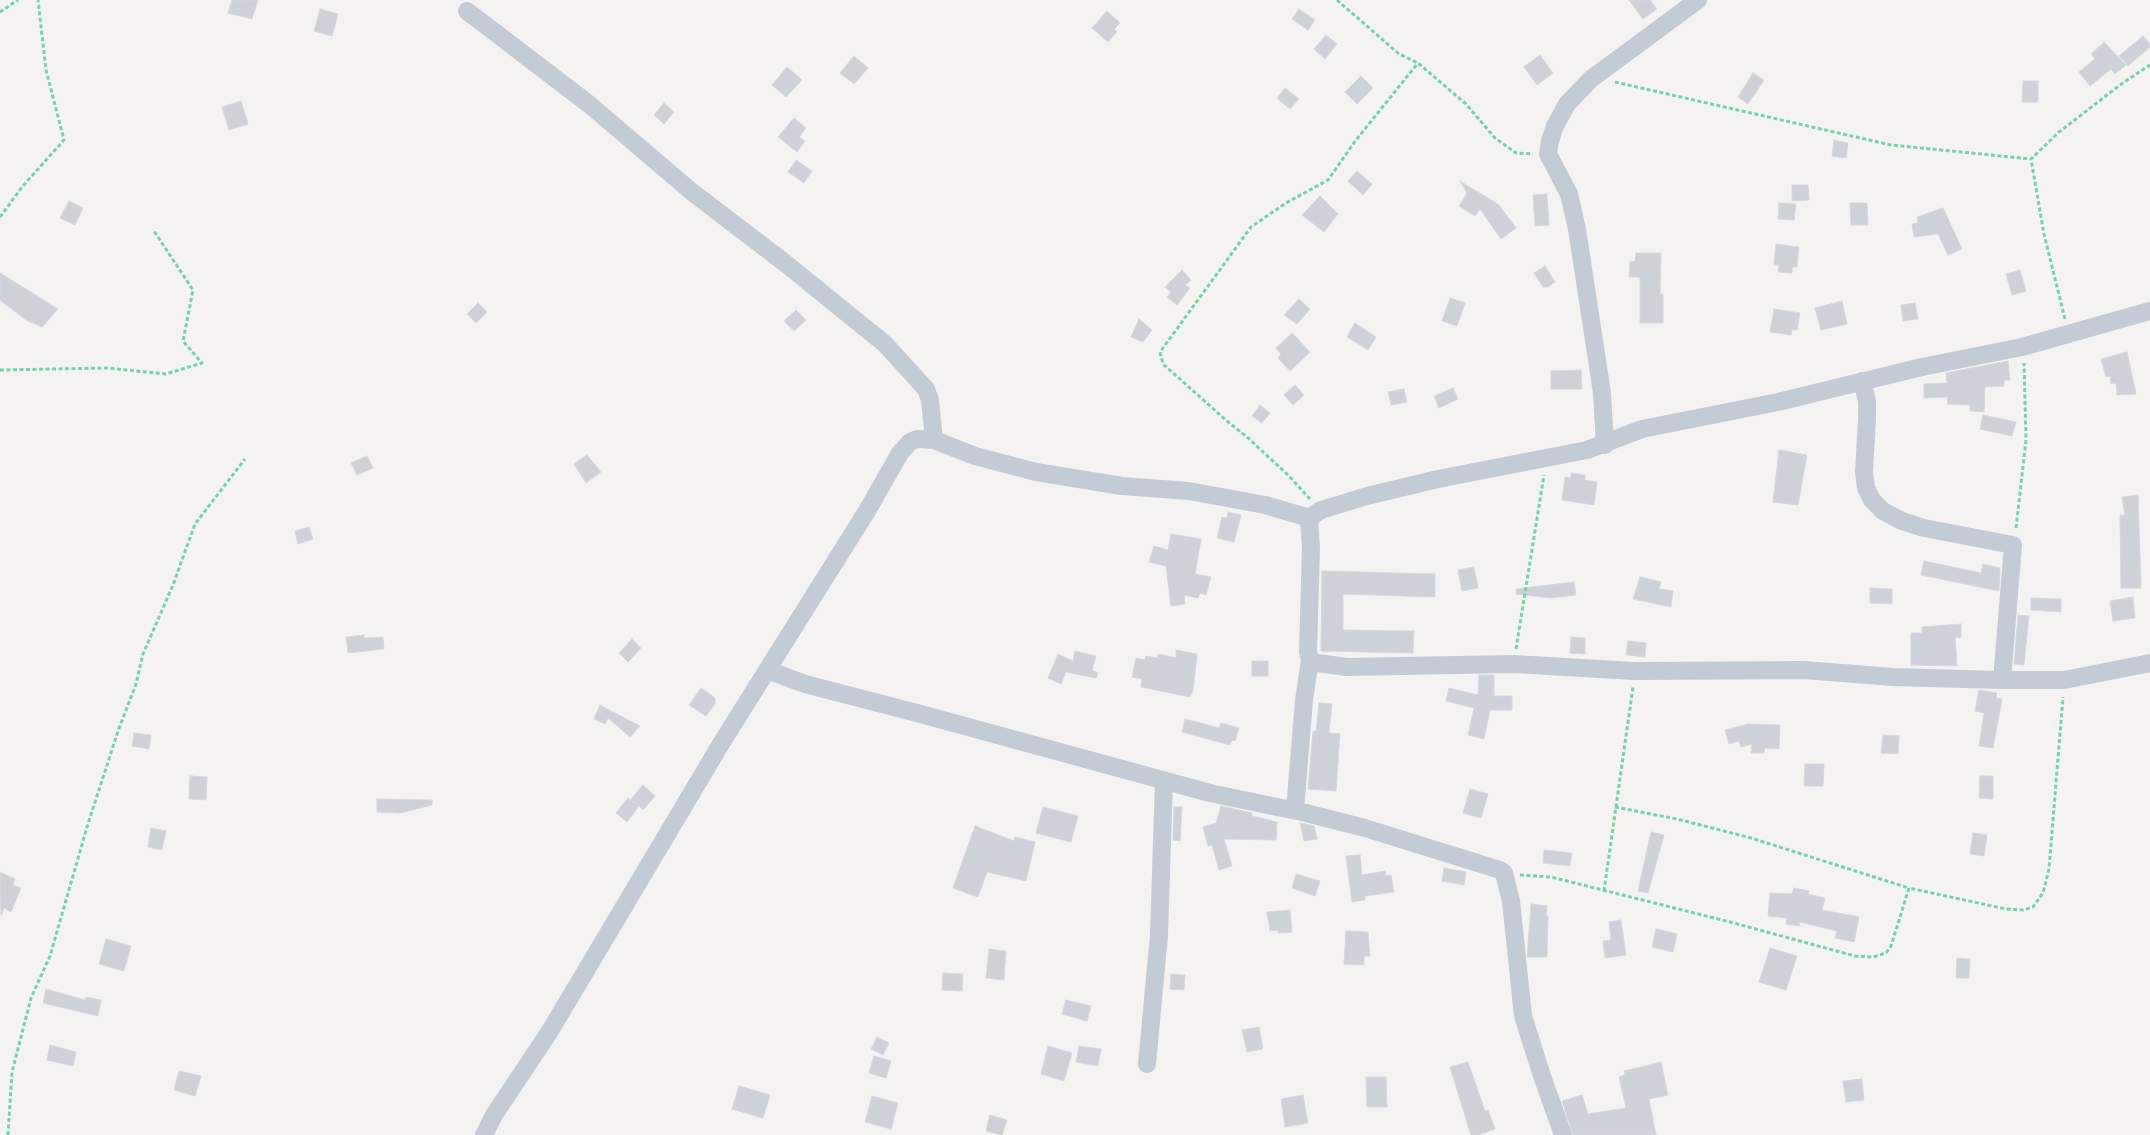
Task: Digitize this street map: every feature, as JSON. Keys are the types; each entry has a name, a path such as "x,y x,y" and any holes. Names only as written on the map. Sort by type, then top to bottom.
{"street":[{"path":"1605,445 1602,392 1577,229 1569,194 1548,154 1550,140 1562,112 1592,79 1698,0"},
{"path":"467,11 590,105 692,192 785,263 885,344 926,389 930,400 934,440"},
{"path":"1308,519 1321,510 1367,496 1438,479 1546,460 1605,445 1642,429 1778,402 1862,381 2022,347 2150,311"},
{"path":"1862,381 1867,419 1864,472 1866,488 1872,500 1883,511 1902,521 1924,528 2013,545 2002,680"},
{"path":"484,1135 494,1116 550,1031 766,670 867,511 900,453 910,442 917,438 934,440 975,456 1036,472 1122,486 1189,491 1265,505 1298,514 1308,519"},
{"path":"1295,810 1304,700 1310,660 1308,652 1311,556 1308,519"},
{"path":"1310,660 1317,663 1347,667 1514,664 1634,671 1804,670 1893,677 2002,680 2064,680 2150,663"},
{"path":"766,670 833,692 1210,793 1295,810 1365,828 1494,868 1504,873 1511,901 1523,1016 1542,1076 1564,1135"},
{"path":"1148,1064 1159,935 1164,780"}],"path":[{"path":"0,12 18,0"},
{"path":"0,216 22,187 64,140 46,70 38,0"},
{"path":"1337,0 1399,54 1418,63 1466,104 1495,138 1516,153 1548,154"},
{"path":"1308,519 1310,497 1247,436 1227,421 1163,364 1160,352 1251,227 1286,203 1328,180 1356,140 1418,63"},
{"path":"1592,79 1628,84 1891,145 2031,159 2059,132 2124,82 2150,65"},
{"path":"2031,159 2044,234 2069,334"},
{"path":"0,370 107,368 166,374 202,363 183,341 193,290 154,231"},
{"path":"2013,545 2018,518 2026,440 2026,378 2022,347"},
{"path":"8,1135 12,1072 31,998 50,956 87,827 118,731 136,684 143,654 173,584 195,524 245,460"},
{"path":"1514,664 1546,460"},
{"path":"1604,892 1632,697 1634,671"},
{"path":"1616,807 1677,819 1751,838 1909,888 2010,910 2024,910 2033,907 2043,893 2049,869 2064,680"},
{"path":"1504,873 1551,878 1730,922 1855,956 1873,957 1886,953 1891,946 1909,888"}],"building":[{"path":"232,0 258,0 252,19 228,13"},
{"path":"1629,0 1650,0 1657,9 1643,19"},
{"path":"320,9 338,14 332,36 314,31"},
{"path":"1299,9 1315,20 1308,30 1292,19"},
{"path":"1107,11 1120,23 1114,29 1117,32 1108,42 1092,28"},
{"path":"1326,35 1337,44 1325,59 1314,49"},
{"path":"2143,36 2150,44 2150,47 2128,66 2119,56"},
{"path":"2104,42 2126,65 2115,74 2111,69 2090,86 2079,72 2095,59 2091,54"},
{"path":"1540,55 1553,73 1537,85 1524,67"},
{"path":"854,56 868,68 854,84 840,73"},
{"path":"787,67 802,80 786,97 772,85"},
{"path":"1753,73 1764,80 1748,104 1738,97"},
{"path":"1361,76 1373,88 1357,104 1345,92"},
{"path":"2023,81 2038,81 2038,102 2022,102"},
{"path":"1285,88 1299,99 1290,109 1277,98"},
{"path":"241,101 248,124 229,130 222,107"},
{"path":"664,103 674,112 664,124 654,115"},
{"path":"794,118 806,128 799,137 805,141 797,152 778,137"},
{"path":"1834,140 1848,143 1846,158 1832,156"},
{"path":"796,160 812,171 804,183 788,172"},
{"path":"1357,171 1372,184 1363,195 1348,181"},
{"path":"1460,181 1499,205 1516,228 1501,239 1480,209 1475,216 1459,206 1467,193"},
{"path":"1792,185 1808,185 1809,200 1792,201"},
{"path":"1547,194 1549,225 1535,226 1533,195"},
{"path":"1320,196 1338,214 1324,232 1302,215"},
{"path":"69,201 83,208 75,225 60,218"},
{"path":"1779,203 1796,204 1794,220 1778,219"},
{"path":"1850,203 1867,203 1868,225 1851,225"},
{"path":"1943,208 1962,249 1948,255 1938,234 1914,237 1912,224 1918,223 1917,217"},
{"path":"1776,244 1799,247 1797,267 1792,267 1792,273 1778,272 1779,265 1774,265"},
{"path":"1636,253 1661,253 1660,294 1663,294 1663,323 1640,323 1640,277 1629,277 1630,262 1635,261"},
{"path":"1545,266 1555,282 1548,287 1543,287 1534,273"},
{"path":"1182,270 1191,280 1185,285 1190,288 1177,305 1167,297 1171,292 1165,287"},
{"path":"2020,270 2026,291 2012,295 2006,274"},
{"path":"0,273 58,309 42,327 26,320 0,300"},
{"path":"1450,298 1465,303 1457,326 1442,321"},
{"path":"1299,299 1310,309 1297,324 1284,315"},
{"path":"1842,301 1847,324 1821,330 1815,308"},
{"path":"478,303 487,312 476,323 467,314"},
{"path":"1915,303 1918,319 1903,321 1901,305"},
{"path":"1774,309 1800,313 1797,330 1792,330 1791,335 1770,332"},
{"path":"796,310 806,320 794,331 784,321"},
{"path":"1139,319 1152,330 1143,342 1131,337"},
{"path":"1355,323 1376,337 1368,350 1347,337"},
{"path":"1292,333 1310,352 1290,371 1278,358 1281,354 1276,348"},
{"path":"2127,352 2136,394 2117,395 2116,383 2111,384 2110,376 2106,377 2101,359"},
{"path":"2008,361 2010,380 2004,380 2004,386 1985,387 1984,412 1970,411 1970,405 1947,404 1948,397 1924,398 1924,384 1947,383 1946,373"},
{"path":"1581,370 1582,389 1551,389 1551,371"},
{"path":"1295,385 1304,395 1293,405 1284,395"},
{"path":"1453,388 1458,399 1439,408 1434,396"},
{"path":"1404,389 1407,402 1391,405 1388,392"},
{"path":"1260,405 1270,413 1262,423 1252,416"},
{"path":"1983,415 2016,422 2012,436 1980,429"},
{"path":"1779,450 1807,455 1798,505 1773,502"},
{"path":"587,455 601,472 586,483 574,464"},
{"path":"367,456 373,468 357,475 351,463"},
{"path":"1571,473 1585,475 1585,480 1597,482 1594,505 1562,500 1565,477 1571,478"},
{"path":"2138,495 2141,588 2121,588 2120,515 2125,515 2122,497"},
{"path":"1228,512 1241,515 1234,542 1217,538 1222,517 1227,518"},
{"path":"309,527 313,539 298,544 295,531"},
{"path":"1171,534 1201,539 1195,574 1211,577 1206,595 1200,593 1198,598 1184,595 1185,604 1171,606 1166,566 1149,562 1154,546 1168,550"},
{"path":"1924,561 1981,573 1983,564 2000,568 1999,591 1921,575"},
{"path":"1474,567 1478,588 1462,591 1458,570"},
{"path":"1322,571 1435,574 1435,597 1343,594 1343,630 1414,631 1413,653 1321,651"},
{"path":"1640,577 1661,582 1659,589 1673,591 1671,607 1633,599"},
{"path":"1574,582 1576,595 1550,598 1516,594 1516,589"},
{"path":"1870,588 1892,589 1892,604 1870,603"},
{"path":"2133,597 2135,618 2113,621 2110,601"},
{"path":"2031,598 2061,599 2061,612 2031,610"},
{"path":"2018,615 2029,616 2024,665 2014,664"},
{"path":"1961,624 1961,637 1955,638 1957,666 1911,665 1911,633 1922,633 1922,627"},
{"path":"364,635 364,638 383,637 384,649 348,653 346,637"},
{"path":"1571,637 1585,638 1585,654 1570,653"},
{"path":"632,639 641,648 628,662 619,653"},
{"path":"1628,641 1646,643 1645,657 1626,655"},
{"path":"1176,650 1197,654 1193,690 1190,697 1141,687 1142,679 1132,677 1136,658 1145,660 1146,656 1158,658 1158,654 1176,658"},
{"path":"1075,651 1096,656 1092,670 1098,673 1096,678 1066,672 1061,684 1048,678 1058,654 1073,661"},
{"path":"1252,661 1268,661 1268,676 1252,676"},
{"path":"1479,675 1494,675 1494,696 1512,696 1512,710 1490,710 1484,739 1468,735 1474,708 1446,701 1449,688 1478,695"},
{"path":"701,688 715,698 715,704 706,716 689,705"},
{"path":"1979,690 1997,693 1996,698 2002,699 1993,748 1979,746 1984,713 1975,711"},
{"path":"1319,703 1332,704 1329,733 1340,734 1336,791 1308,789 1313,731 1316,731"},
{"path":"600,705 640,726 630,737 608,718 605,724 594,719"},
{"path":"1185,719 1219,728 1221,723 1239,728 1235,741 1232,740 1230,745 1182,732"},
{"path":"1748,724 1780,725 1779,749 1765,748 1764,753 1751,753 1752,744 1741,747 1739,741 1729,744 1725,730"},
{"path":"134,733 151,735 149,749 132,746"},
{"path":"1883,735 1899,736 1898,754 1881,753"},
{"path":"1805,764 1824,764 1823,786 1804,786"},
{"path":"190,776 207,777 206,800 189,799"},
{"path":"1980,776 1993,776 1993,799 1979,798"},
{"path":"643,785 655,796 643,810 631,799"},
{"path":"1470,789 1488,794 1481,818 1463,813"},
{"path":"628,798 639,806 627,822 616,813"},
{"path":"377,799 432,800 432,805 400,813 377,812"},
{"path":"1221,806 1252,813 1252,816 1277,822 1276,840 1224,839 1232,866 1219,870 1212,845 1208,846 1203,827 1216,823"},
{"path":"1043,807 1078,816 1071,842 1036,833"},
{"path":"1174,807 1182,807 1180,841 1173,840"},
{"path":"1300,823 1314,826 1317,839 1304,841"},
{"path":"975,826 1014,841 1015,837 1035,842 1026,881 987,872 978,897 953,888"},
{"path":"151,828 166,831 162,850 148,847"},
{"path":"1651,832 1664,835 1648,893 1638,891"},
{"path":"1973,833 1987,835 1984,856 1970,854"},
{"path":"1544,850 1572,853 1570,866 1543,863"},
{"path":"1360,855 1362,875 1385,871 1386,876 1391,875 1394,892 1365,896 1365,900 1352,902 1346,856"},
{"path":"1444,868 1466,872 1464,885 1442,881"},
{"path":"0,872 15,879 13,885 21,888 11,912 4,908 1,916"},
{"path":"1296,874 1320,881 1315,896 1292,888"},
{"path":"1794,888 1809,891 1808,894 1825,898 1822,910 1859,917 1854,942 1835,938 1837,931 1800,922 1799,926 1786,924 1787,918 1768,916 1770,893 1792,894"},
{"path":"1531,904 1547,906 1547,957 1527,957"},
{"path":"1290,910 1292,932 1278,933 1278,930 1270,931 1267,912"},
{"path":"1621,920 1626,955 1605,958 1603,941 1611,940 1609,922"},
{"path":"1656,929 1677,934 1673,952 1652,947"},
{"path":"1346,931 1368,932 1370,956 1364,956 1364,965 1344,964"},
{"path":"106,939 131,946 124,971 99,964"},
{"path":"1770,948 1797,956 1786,990 1759,982"},
{"path":"989,949 1006,951 1004,980 986,978"},
{"path":"1957,958 1970,959 1969,978 1956,978"},
{"path":"943,973 963,974 962,991 942,990"},
{"path":"1171,974 1185,975 1184,990 1170,989"},
{"path":"46,989 85,1000 86,997 101,1000 98,1016 43,1003"},
{"path":"1066,1000 1091,1006 1087,1021 1062,1014"},
{"path":"1259,1027 1263,1049 1247,1052 1242,1030"},
{"path":"877,1037 889,1043 883,1055 871,1049"},
{"path":"50,1045 76,1052 73,1066 47,1060"},
{"path":"1048,1046 1072,1053 1064,1081 1041,1074"},
{"path":"1079,1046 1101,1049 1098,1066 1076,1062"},
{"path":"874,1056 891,1061 886,1078 869,1073"},
{"path":"1468,1062 1485,1111 1488,1110 1495,1129 1478,1135 1471,1135 1450,1067"},
{"path":"1661,1062 1668,1095 1649,1099 1656,1135 1573,1135 1562,1101 1582,1095 1588,1114 1626,1108 1619,1077 1625,1075 1624,1071"},
{"path":"179,1071 201,1076 195,1096 174,1090"},
{"path":"1366,1077 1386,1077 1387,1107 1367,1107"},
{"path":"1862,1079 1864,1100 1846,1102 1843,1081"},
{"path":"739,1086 770,1095 763,1118 732,1109"},
{"path":"1303,1095 1308,1123 1285,1127 1281,1099"},
{"path":"872,1096 898,1103 891,1129 865,1122"},
{"path":"990,1115 1007,1120 1002,1135 986,1131"}]}
